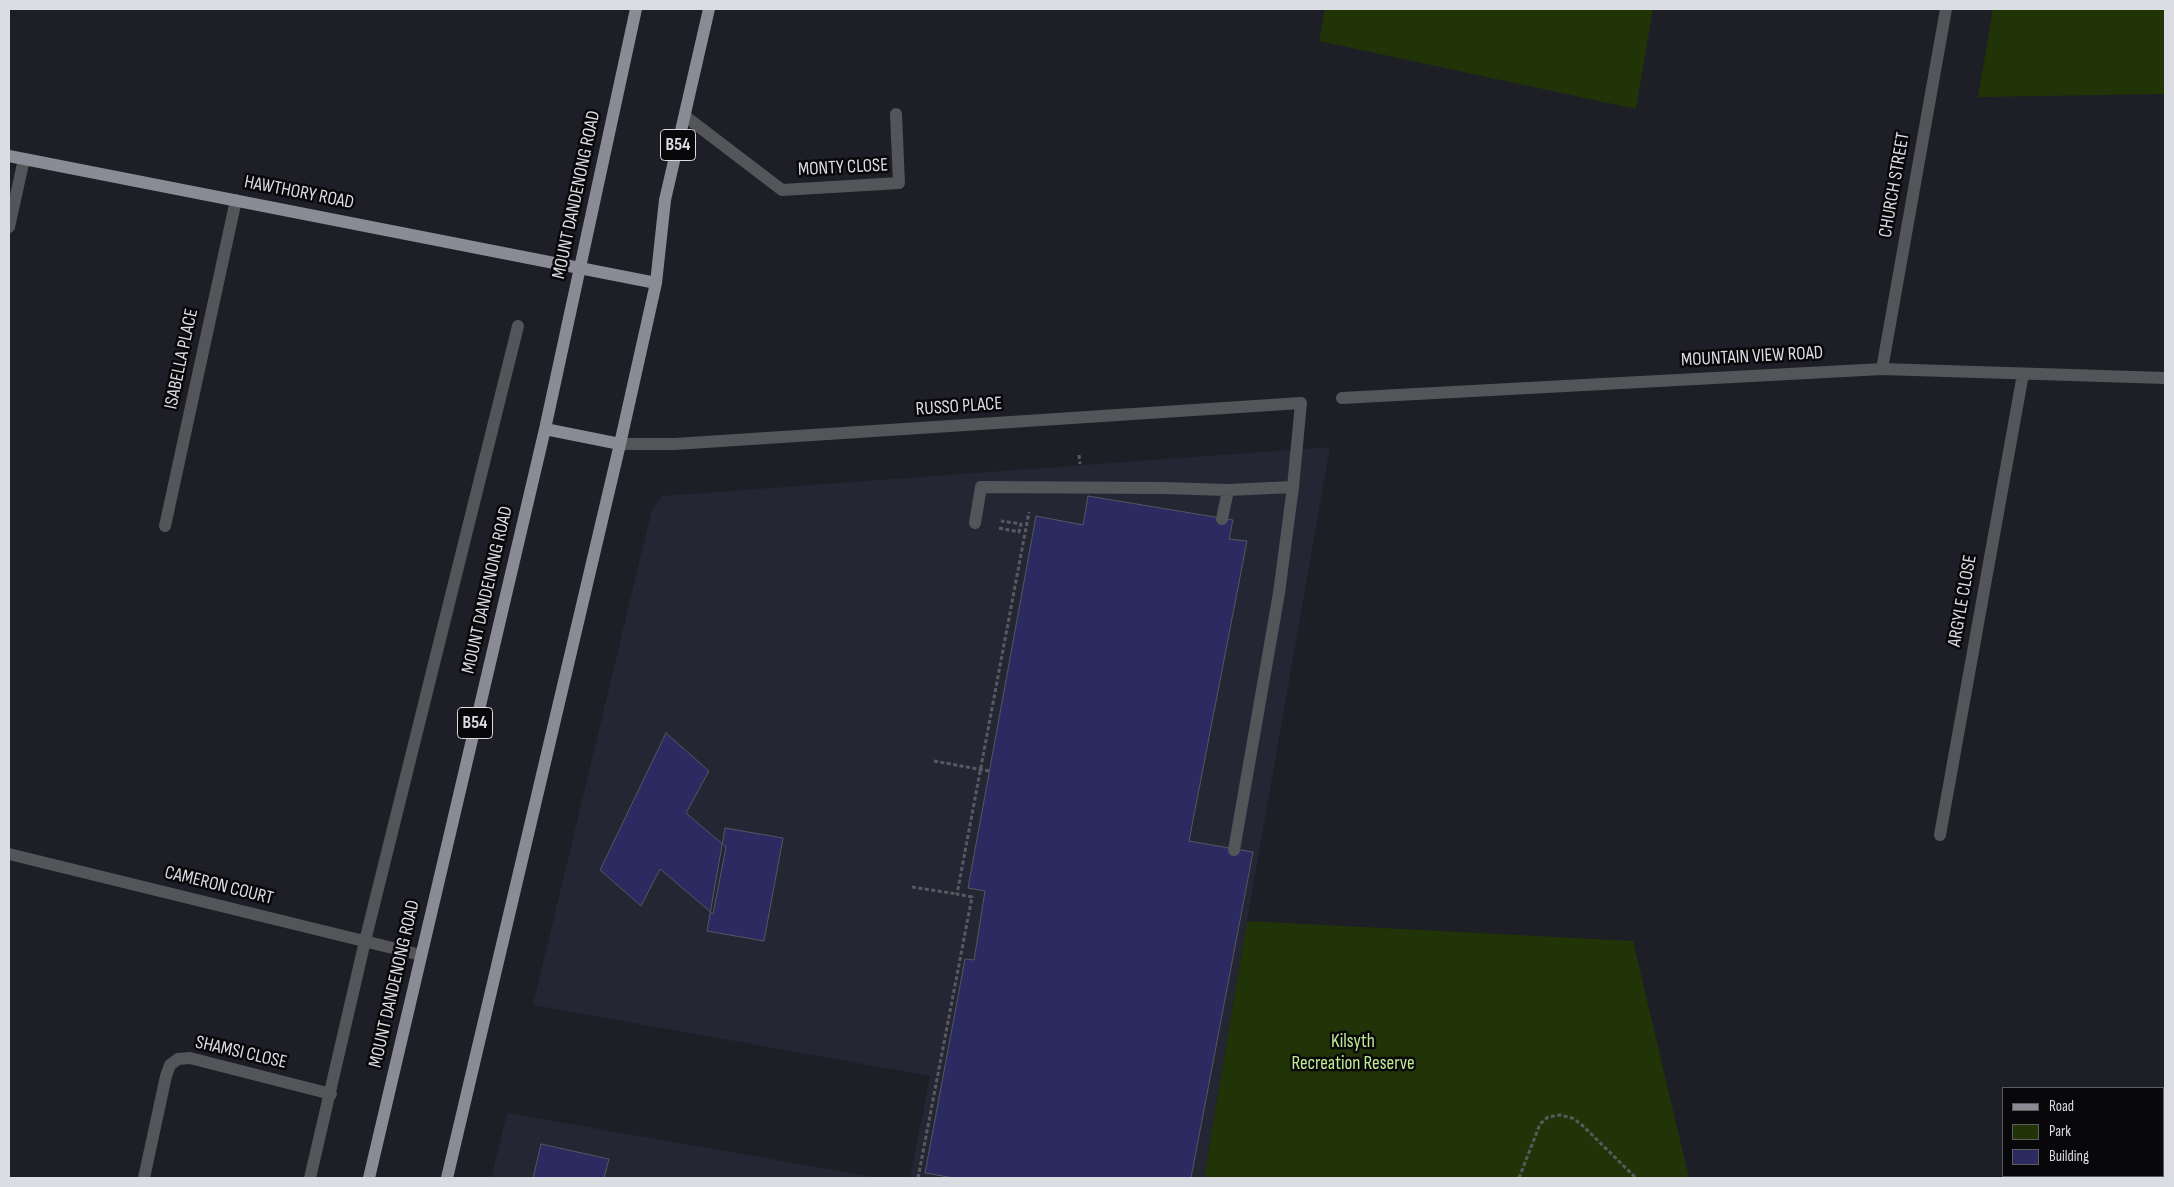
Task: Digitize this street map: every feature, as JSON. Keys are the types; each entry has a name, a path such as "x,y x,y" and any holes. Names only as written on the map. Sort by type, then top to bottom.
{"main road":[{"name":"MOUNT DANDENONG ROAD","path":"369,1178 545,429 636,9"},
{"name":"B54","path":"446,1178 620,444 656,283 665,200 709,9"},
{"name":"HAWTHORY ROAD","path":"9,156 656,283"},
{"path":"545,429 620,444"}],"street":[{"name":"CHURCH STREET","path":"1882,368 1946,9"},
{"name":"MONTY CLOSE","path":"684,116 782,190 898,183 896,114"},
{"path":"9,227 24,159"},
{"name":"ISABELLA PLACE","path":"164,526 236,200"},
{"name":"MOUNT DANDENONG ROAD","path":"310,1178 365,941 518,326"},
{"name":"MOUNTAIN VIEW ROAD","path":"1342,398 1882,368 2165,378"},
{"name":"ARGYLE CLOSE","path":"1940,835 2023,374"},
{"name":"RUSSO PLACE","path":"620,444 675,444 1301,403 1293,487"},
{"path":"975,524 981,487 1228,490 1293,487 1278,594 1234,850"},
{"path":"1222,519 1228,490"},
{"name":"CAMERON COURT","path":"9,854 421,955"},
{"name":"SHAMSI CLOSE","path":"144,1178 166,1076 170,1065 178,1059 190,1058 330,1094"}],"path":[{"path":"956,894 1030,512 1022,512"},
{"path":"975,524 1019,532 1021,524 995,520"},
{"path":"934,761 989,771"},
{"path":"912,887 972,897 918,1178"},
{"path":"1519,1178 1540,1124 1548,1117 1560,1115 1572,1118 1580,1124 1636,1178"}],"shaded area":[{"path":"1330,447 1204,1178 910,1178 930,1076 533,1005 652,509 662,496"},
{"path":"507,1113 851,1173 876,1178 491,1178"}],"green space":[{"path":"1325,9 1653,9 1636,109 1319,41"},
{"path":"1993,9 2165,9 2165,94 1978,97"},
{"name":"Kilsyth Recreation Reserve","path":"1247,921 1633,941 1689,1178 1204,1178"}],"building":[{"path":"1088,496 1233,520 1229,539 1247,541 1189,841 1253,852 1191,1178 954,1178 925,1173 965,959 974,960 985,891 968,888 1036,516 1083,525"},
{"path":"666,733 709,771 686,813 726,847 713,914 660,869 641,906 600,870"},
{"path":"725,828 783,838 764,941 707,931"},
{"path":"541,1144 609,1159 604,1178 533,1178"}]}
